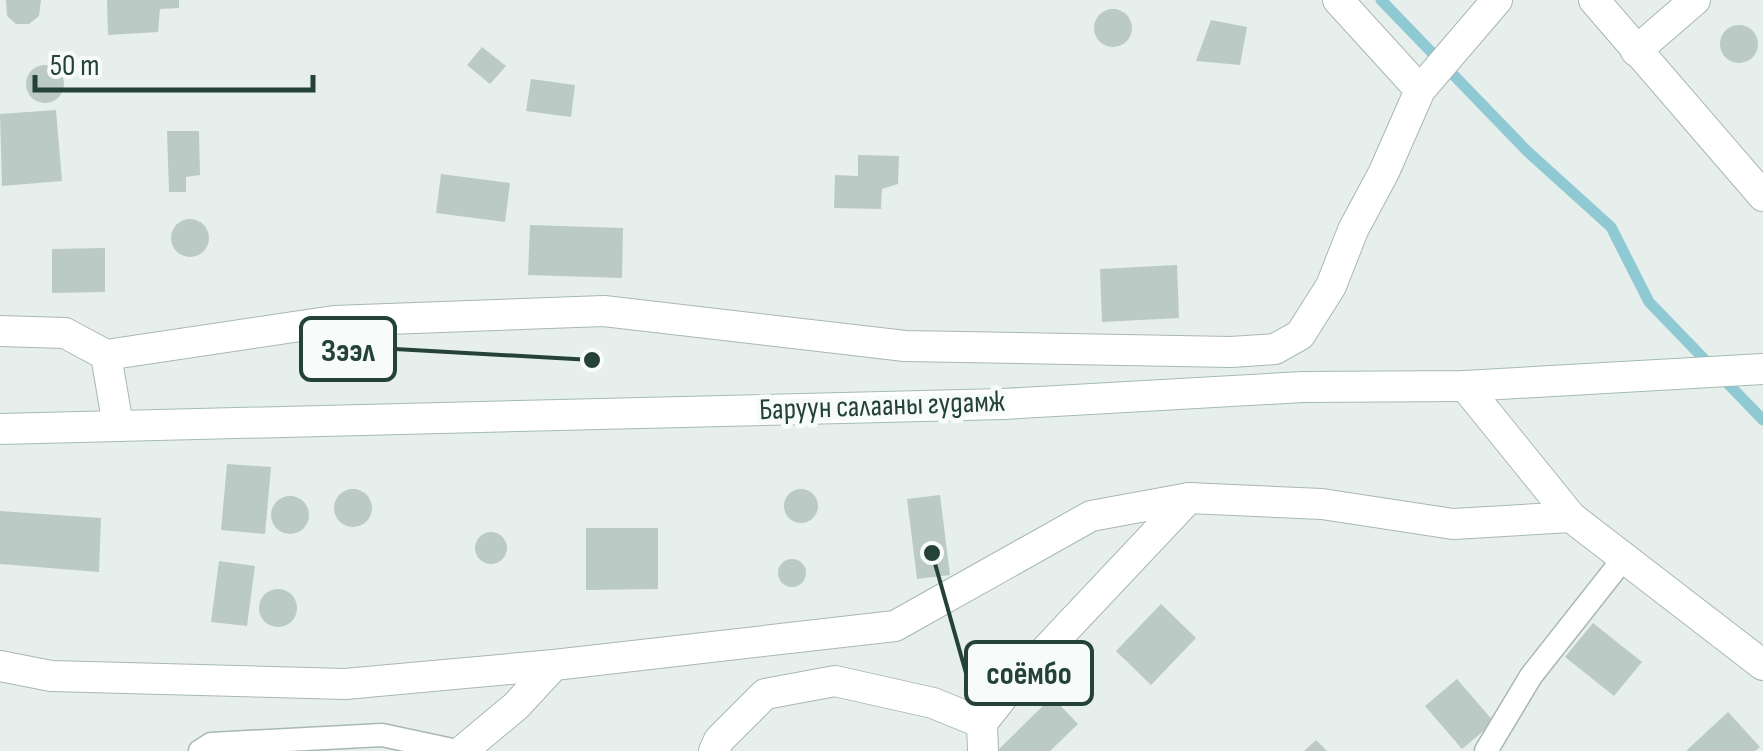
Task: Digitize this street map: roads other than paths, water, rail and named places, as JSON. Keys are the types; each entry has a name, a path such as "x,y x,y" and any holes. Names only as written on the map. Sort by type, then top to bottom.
{"street":[{"path":"1338,0 1420,90"},
{"path":"0,330 65,332 106,355 334,322 604,312 905,346 1231,352 1275,348 1300,335 1331,286 1353,230 1420,90 1497,0"},
{"path":"1594,0 1763,196"},
{"path":"1636,51 1695,0"},
{"path":"106,355 118,426"},
{"name":"Баруун салааны гудамж","path":"0,429 1003,404 1303,387 1465,386 1763,369"},
{"path":"1465,386 1571,517 1763,665"},
{"path":"0,666 51,676 345,684 554,665 895,626 1092,516 1189,498 1322,504 1453,524 1571,517"},
{"path":"714,751 719,740 765,694 835,680 934,703 982,737 1040,654 1189,498"},
{"path":"459,751 516,706 554,665"}],"lane":[{"path":"1486,751 1531,676 1624,558"},
{"path":"200,751 212,744 382,734 459,751"}],"waterway":[{"path":"1381,0 1527,151 1611,227 1649,302 1763,420"}],"place":[{"name":"Зээл","path":"592,360"},
{"name":"соёмбо","path":"932,553"}]}
